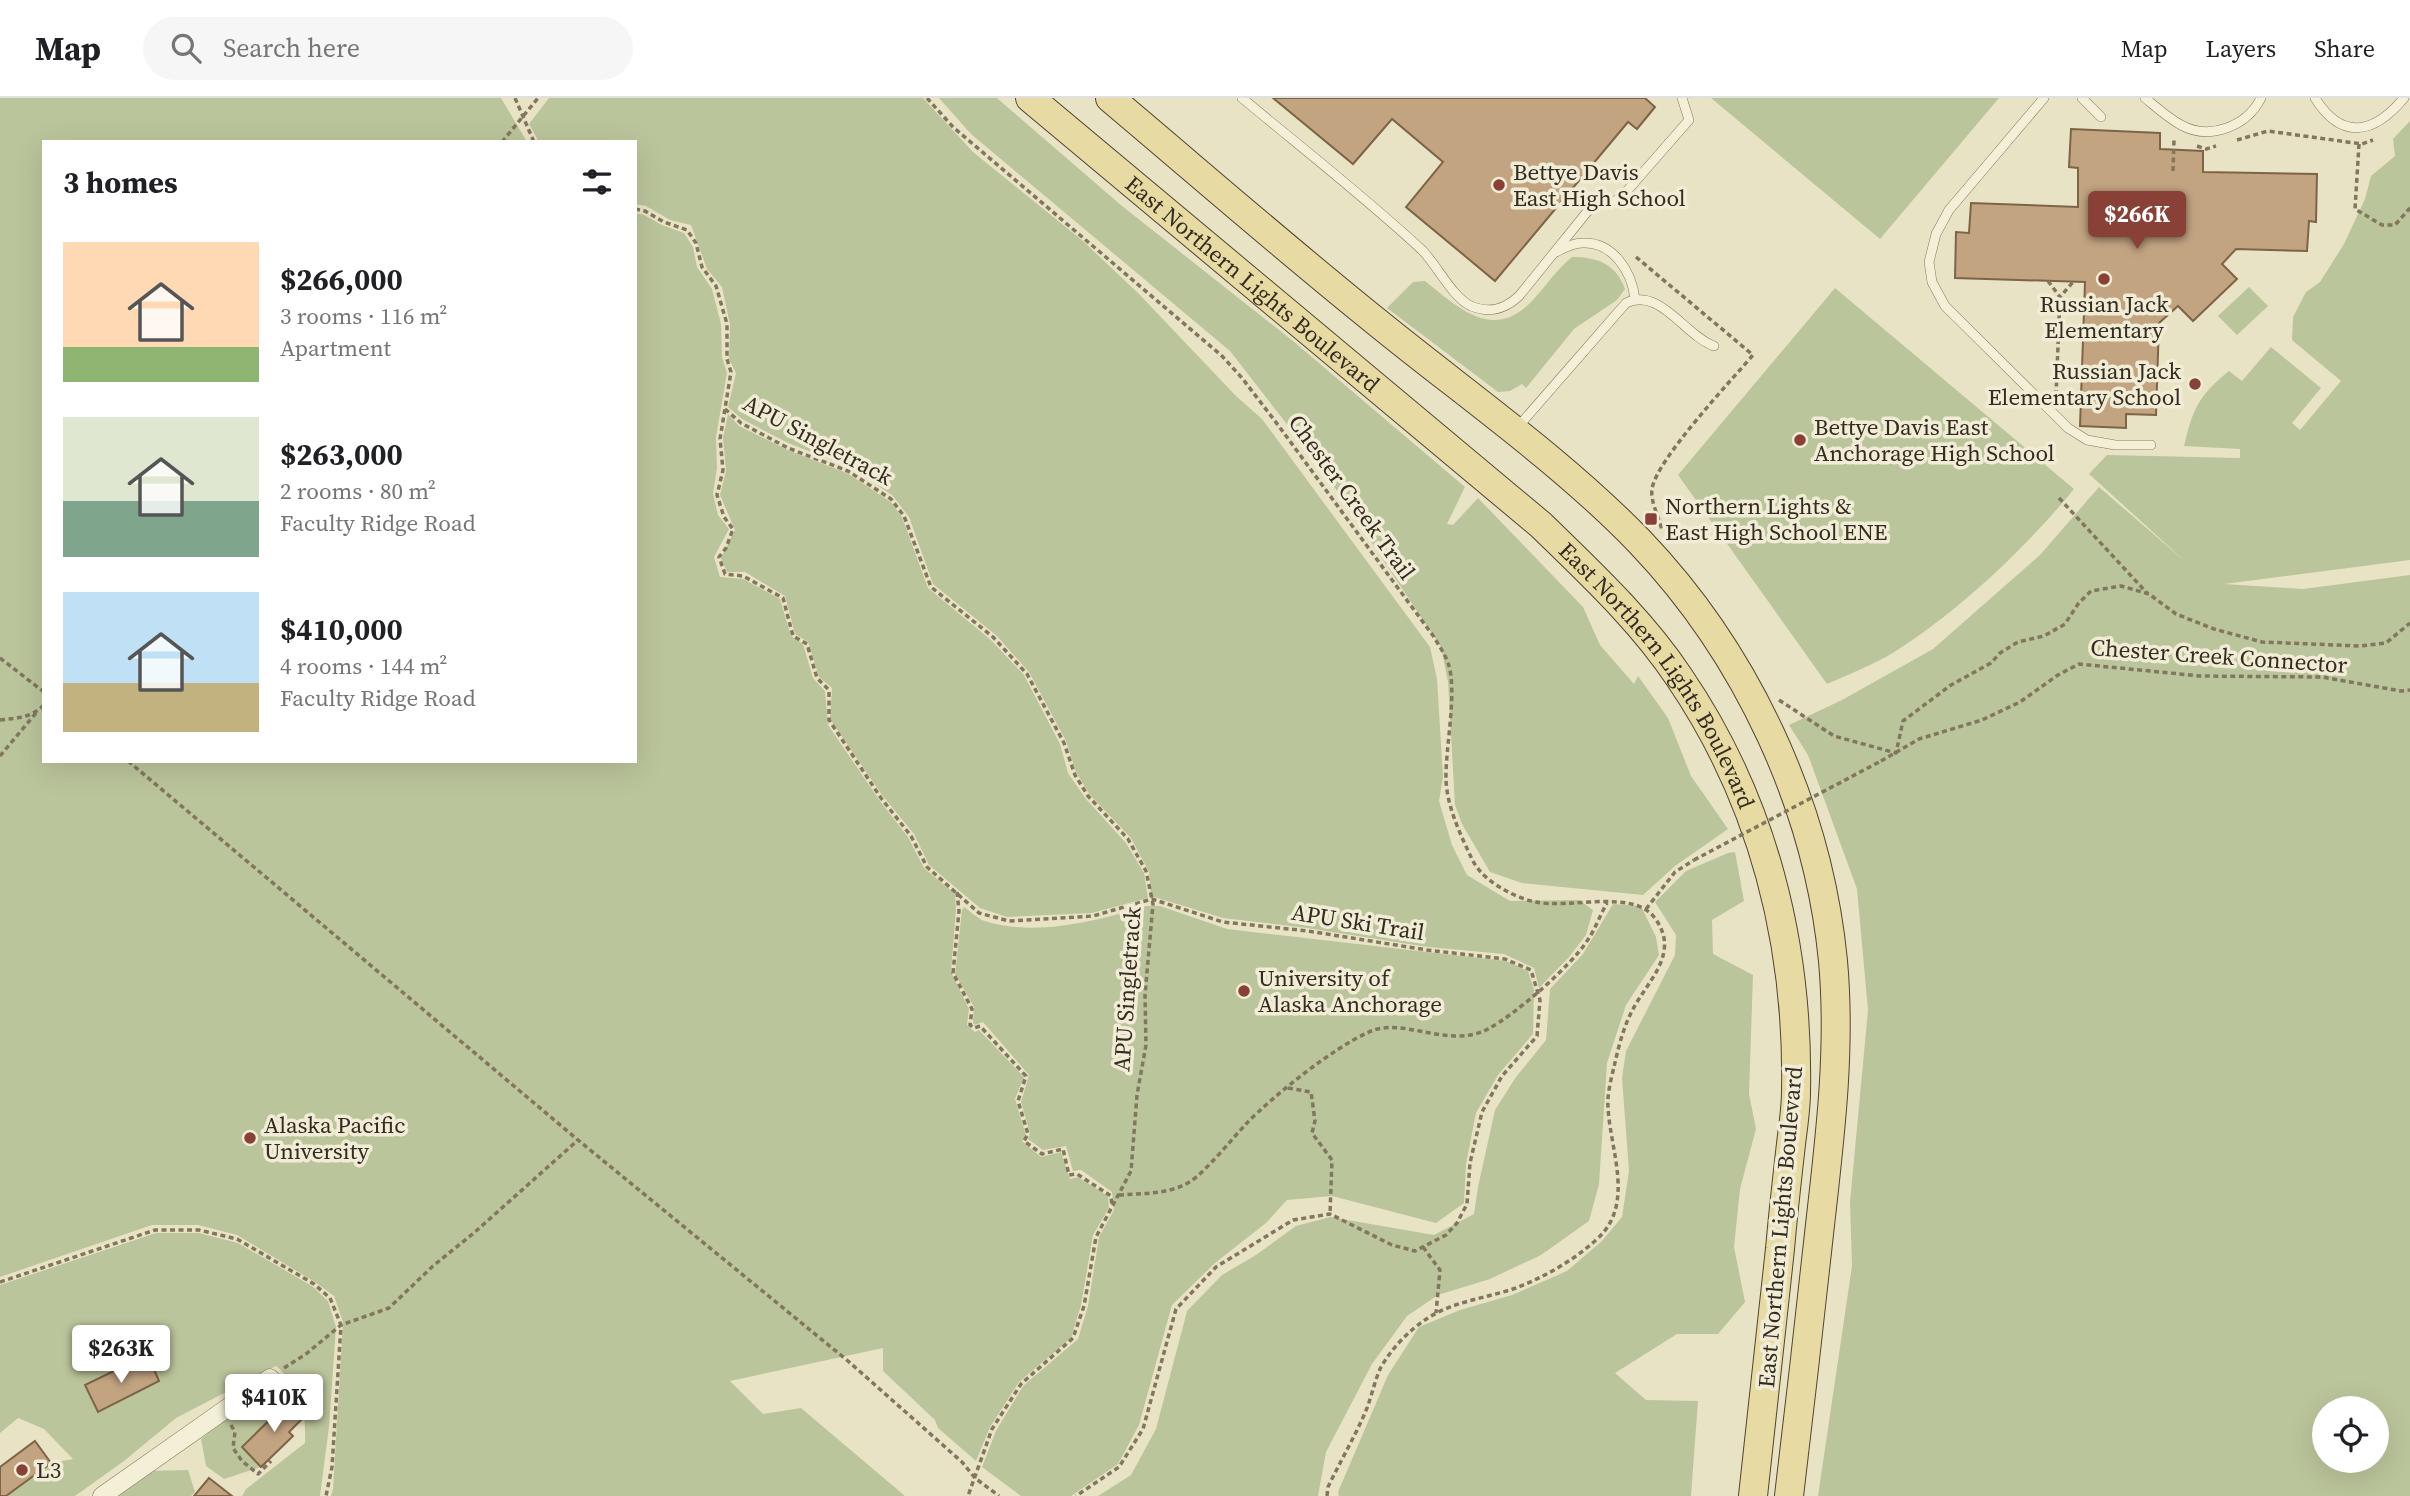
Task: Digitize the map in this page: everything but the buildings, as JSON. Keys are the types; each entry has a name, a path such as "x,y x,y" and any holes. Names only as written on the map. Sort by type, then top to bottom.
{"main road":[{"name":"East Northern Lights Boulevard","path":"1030,98 1541,525 1640,625 1679,677 1715,735 1763,849 1790,962 1795,1023 1796,1095 1754,1496"},
{"name":"East Northern Lights Boulevard","path":"1110,98 1374,320 1583,489 1638,540 1683,591 1720,641 1776,749 1796,799 1825,898 1833,962 1837,1029 1835,1080 1789,1496"}],"street":[{"path":"102,1496 270,1378"}],"lane":[{"path":"1242,98 1423,251 1457,295 1469,305 1499,310 1509,305 1587,212 1597,204 1619,200 1689,120 1682,98"},
{"path":"2044,98 1949,210 1936,234 1929,262 1931,282 1945,306 2067,428 2087,440 2151,445"},
{"path":"2082,98 2101,117"},
{"path":"2145,98 2182,126 2198,131 2219,131 2240,123 2254,112 2261,98"},
{"path":"2315,98 2324,113 2340,125 2359,129 2392,113 2403,98"},
{"path":"1553,254 1584,242 1598,245 1613,254 1626,268 1633,283 1635,299"},
{"path":"1514,432 1626,303 1635,299 1646,298 1658,305 1704,342 1714,346"}],"path":[{"path":"514,98 533,140"},
{"path":"504,140 538,98"},
{"name":"Chester Creek Trail","path":"927,98 953,127 1222,356 1242,378 1434,637 1449,664 1451,685 1446,782 1454,819 1472,861 1481,873 1512,894 1538,903 1627,902 1646,909"},
{"path":"2359,144 2356,209 2382,225 2395,225 2410,208"},
{"name":"APU Singletrack","path":"637,209 687,229 696,243 702,267 716,286 727,324 727,359 731,372 725,409 741,423 788,447 848,471 891,499 904,516 931,587 993,638 1027,674 1064,743 1075,775 1088,796 1128,839 1146,871 1152,899 1145,995 1146,1045 1137,1095 1131,1171 1096,1237 1084,1306 1073,1338 1021,1384 992,1429 968,1496"},
{"path":"1631,253 1753,355 1667,457 1654,480 1651,494 1662,531"},
{"path":"2048,281 2060,297"},
{"path":"2055,415 2060,297 2073,282"},
{"path":"725,409 720,439 723,470 717,495 724,517 733,529 726,548 719,557 725,574 744,576 783,598 793,636 807,644 817,677 829,690 828,720 881,798 911,836 927,867 979,913 1009,921 1093,916 1152,899"},
{"path":"2059,498 2149,594 2176,614 2214,629 2262,642 2360,646 2386,643 2410,624"},
{"path":"1777,698 1834,736 1896,753 1903,721 1951,685 1992,663 2000,653 2018,642 2044,636 2065,624 2078,604 2091,591 2121,586 2149,594"},
{"path":"0,658 42,690"},
{"name":"Chester Creek Connector","path":"1646,909 1675,872 1694,860 1919,740 1982,720 2021,702 2058,675 2079,664 2200,676 2322,677 2401,691 2410,690"},
{"path":"0,756 42,707"},
{"path":"0,720 22,718 36,713"},
{"path":"130,763 578,1140 848,1361 962,1462 975,1478 999,1496"},
{"path":"957,892 959,911 953,973 972,1009 970,1025 974,1028 980,1026 1026,1076 1018,1101 1028,1134 1024,1141 1042,1154 1063,1149 1069,1175 1077,1174 1111,1196 1112,1208"},
{"name":"APU Ski Trail","path":"1152,899 1223,922 1308,930 1427,950 1505,959 1531,970 1538,991"},
{"path":"1119,1195 1166,1192 1192,1181 1263,1107 1334,1053 1370,1031 1388,1026 1436,1036 1467,1036 1488,1029 1538,991 1574,957 1589,939 1606,903"},
{"path":"1326,1496 1328,1486 1365,1412 1385,1361 1412,1331 1436,1314 1465,1302 1515,1288 1549,1272 1597,1240 1607,1228 1618,1199 1619,1181 1608,1105 1614,1067 1632,1011 1660,968 1664,952 1661,929 1646,909"},
{"path":"1076,1496 1119,1466 1143,1429 1176,1309 1216,1267 1293,1220 1330,1214 1392,1245 1415,1251 1446,1235 1457,1223 1467,1204 1470,1163 1482,1112 1502,1076 1537,1036 1540,1000 1538,991"},
{"path":"1288,1088 1311,1092 1315,1121 1312,1133 1332,1160 1330,1214"},
{"path":"270,1378 306,1354 341,1325 389,1308 433,1266 578,1140"},
{"path":"0,1282 155,1230 199,1230 237,1239 314,1284 330,1298 341,1325 331,1467 326,1496"},
{"path":"1423,1247 1440,1270 1436,1314"},
{"path":"221,1412 235,1432 233,1448 242,1461 258,1474 271,1461"}],"green space":[{"path":"0,98 501,98 526,140 42,140 42,763 637,763 637,213 684,233 693,247 697,267 712,289 721,324 722,357 727,373 716,437 717,468 713,494 718,515 729,529 714,557 720,577 743,579 780,599 791,636 803,644 813,678 825,691 828,725 908,837 924,868 955,894 951,972 969,1009 967,1025 975,1032 979,1030 1024,1077 1015,1099 1026,1135 1022,1141 1041,1157 1061,1152 1070,1179 1078,1177 1108,1196 1109,1208 1093,1235 1081,1305 1071,1338 1019,1382 990,1427 976,1461 938,1428 935,1420 883,1371 883,1348 730,1381 763,1414 801,1408 905,1496 331,1496 343,1322 334,1296 315,1282 237,1235 198,1225 152,1225 0,1277"},
{"path":"549,98 923,98 973,152 1083,241 1139,294 1236,396 1262,419 1430,647 1437,679 1443,777 1439,801 1452,845 1467,875 1510,901 1579,900 1593,910 1586,935 1569,957 1539,988 1534,968 1504,954 1428,947 1223,918 1151,896 1149,872 1131,838 1090,795 1076,772 1066,741 1029,672 997,636 933,584 909,517 892,495 850,467 788,443 742,419 728,407 736,373 729,359 730,325 722,287 707,269 691,225 670,220 646,206 637,204 637,140 538,140 529,124"},
{"path":"939,98 997,98 1122,206 1293,341 1465,487 1447,524 1453,525 1478,498 1583,607 1600,645 1634,684 1638,676 1668,718 1691,776 1728,829 1675,866 1643,895 1522,883 1490,872 1462,824 1455,805 1448,682 1441,647 1327,476 1230,351 971,134"},
{"path":"1711,98 1999,98 1880,239"},
{"path":"2410,121 2410,560 2224,584 2303,589 2410,575 2410,1496 1818,1496 1852,1266 1850,1202 1868,1010 1857,889 1808,755 1789,725 1842,700 1933,649 2040,555 2099,487 2187,563 2089,474 2107,455 2240,458 2240,449 2184,446 2187,433 2198,404 2210,388 2229,371 2242,381 2271,347 2321,388 2292,423 2300,430 2341,381 2292,340 2293,317 2306,292 2320,282 2344,244 2365,199 2371,176 2395,156 2393,139"},
{"path":"1572,257 1590,258 1605,264 1617,273 1625,289 1617,300 1574,329 1526,388 1522,384 1510,391 1498,392 1387,308 1413,282 1425,281 1464,310 1490,320 1504,319 1518,313 1532,301"},
{"path":"2249,287 2268,306 2237,335 2218,316"},
{"path":"1835,288 2074,489 2010,558 1937,622 1886,657 1827,684 1678,475"},
{"path":"728,414 739,426 790,451 847,473 891,502 902,517 928,588 991,640 1024,675 1060,744 1068,773 1086,799 1126,843 1144,873 1148,898 1092,913 1007,917 980,908 929,865 914,834 882,795 830,719 832,688 819,677 808,642 795,634 785,596 745,572 727,572 721,558 735,530 720,495 726,471 723,438"},
{"path":"1735,852 1744,901 1712,920 1713,954 1753,975 1749,1094 1756,1129 1740,1189 1734,1247 1745,1302 1718,1334 1677,1334 1615,1373 1646,1400 1698,1401 1691,1496 1339,1496 1338,1492 1388,1375 1419,1327 1460,1310 1512,1295 1567,1271 1602,1241 1622,1217 1629,1171 1622,1078 1626,1051 1675,955 1676,935 1655,902 1686,871"},
{"path":"1613,904 1641,906 1656,937 1659,955 1626,1005 1607,1063 1599,1184 1589,1221 1541,1255 1490,1279 1438,1295 1407,1316 1372,1364 1326,1452 1318,1496 1098,1496 1131,1475 1156,1429 1187,1311 1222,1275 1296,1226 1330,1217 1434,1235 1474,1214 1495,1110 1516,1077 1546,1040 1550,989 1583,954"},
{"path":"1146,906 1160,906 1227,929 1506,961 1528,971 1534,990 1533,1034 1498,1075 1476,1113 1466,1164 1464,1203 1436,1223 1332,1196 1287,1200 1266,1223 1215,1263 1172,1305 1139,1425 1118,1464 1071,1496 1021,1496 982,1467 996,1431 1023,1386 1078,1339 1088,1306 1099,1237 1114,1210 1112,1192 1081,1170 1073,1171 1066,1146 1043,1150 1028,1139 1030,1133 1021,1102 1029,1075 983,1022 974,1025 974,1007 955,974 962,910 964,907 982,920 1022,928 1086,922"},
{"path":"156,1233 199,1233 238,1243 312,1286 328,1301 336,1327 329,1427 320,1496 242,1496 246,1489 305,1443 301,1401 292,1383 276,1366 176,1418 124,1461 75,1496 6,1496 51,1463 73,1459 44,1429 18,1418 0,1433 0,1285"},
{"path":"258,1396 270,1420 242,1447 261,1467 224,1479 206,1466 201,1439"},
{"path":"188,1470 195,1492 191,1496 114,1496 149,1471"}],"place":[{"name":"Bettye Davis East High School","path":"1499,185"},
{"name":"Russian Jack Elementary","path":"2104,279"},
{"name":"Russian Jack Elementary School","path":"2195,384"},
{"name":"Bettye Davis East Anchorage High School","path":"1800,440"},
{"name":"Northern Lights & East High School ENE","path":"1651,519"},
{"name":"University of Alaska Anchorage","path":"1244,991"},
{"name":"Alaska Pacific University","path":"250,1138"},
{"name":"L3","path":"22,1470"}]}
